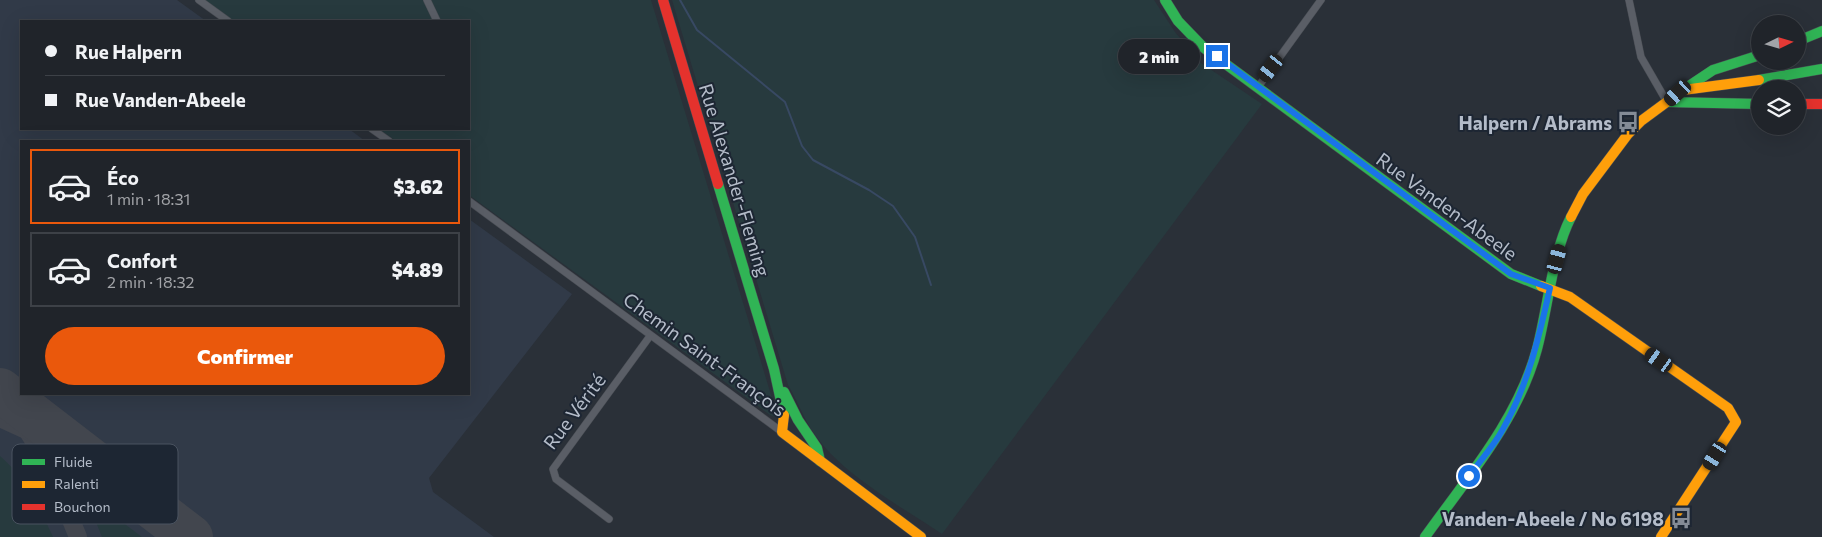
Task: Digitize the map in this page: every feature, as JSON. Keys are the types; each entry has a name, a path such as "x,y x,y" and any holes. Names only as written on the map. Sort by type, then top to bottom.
{"street":[{"path":"200,0 227,20"},
{"path":"427,0 437,20"},
{"name":"Rue Alexander-Fleming","path":"663,0 774,369 784,411 782,432"},
{"name":"Rue Vanden-Abeele","path":"1165,0 1192,36 1511,274 1570,297 1728,408 1736,422 1661,537"},
{"path":"1258,87 1321,0"},
{"path":"1629,0 1635,36 1642,57 1667,102"},
{"path":"1806,38 1822,31"},
{"path":"1425,537 1502,430 1520,394 1537,350 1562,241 1583,194 1634,128 1683,90 1713,70 1751,58"},
{"path":"1763,80 1822,69"},
{"path":"1667,102 1751,82"},
{"path":"1683,90 1751,82"},
{"path":"1667,102 1751,104"},
{"path":"1806,104 1822,104"},
{"path":"373,130 388,140"},
{"name":"Chemin Saint-François","path":"470,202 921,537"},
{"name":"Rue Vérité","path":"609,519 556,479 553,469 650,336"},
{"name":"Rue Alexander-Fleming","path":"774,369 798,420 817,448 820,461"}],"shaded area":[{"path":"0,0 177,0 205,20 20,20 20,130 350,130 364,140 20,140 20,395 470,395 470,220 572,294 429,478 433,492 494,537 0,537"}],"green space":[{"path":"204,0 651,0 775,408 781,414 775,417 770,415 470,196 470,140 395,140 380,130 470,130 470,20 232,20"},
{"path":"672,0 1154,0 1175,32 1201,63 1262,104 942,534 874,489 841,464 815,435 788,385"},
{"path":"0,456 12,468 12,524 47,524 53,537 0,537"},
{"path":"97,524 125,524 142,537 102,537"}],"waterway":[{"path":"680,0 697,30 785,102 802,146 813,160 869,190 893,206 915,237 931,285"}],"taxiway":[{"path":"0,395 36,444"},
{"path":"0,418 57,444"},
{"path":"73,524 78,537"}],"runway":[{"path":"0,390 70,444"},
{"path":"174,524 191,537"}],"traffic: fast":[{"path":"1165,0 1178,21 1204,48 1511,274 1541,286"},
{"path":"1806,38 1822,31"},
{"path":"1683,90 1713,70 1751,58"},
{"path":"1759,80 1822,69"},
{"path":"1667,102 1751,104"},
{"path":"718,184 774,369 784,415"},
{"path":"1425,537 1490,447 1517,400 1537,349 1559,247 1571,217"},
{"path":"784,392 798,420 817,448 820,461"}],"traffic: slow":[{"path":"1571,217 1583,194 1628,134 1641,121 1683,90 1751,81"},
{"path":"1541,286 1570,297 1728,408 1736,422 1661,537"},
{"path":"784,415 782,432 921,537"}],"traffic: jam":[{"path":"663,0 718,184"},
{"path":"1806,104 1822,104"}],"place":[{"name":"Halpern / Abrams","path":"1628,122"},
{"name":"Vanden-Abeele / No 6198","path":"1681,518"}],"route":[{"path":"1217,56 1361,165 1511,274 1528,282 1550,288 1537,350 1520,394 1502,430 1469,476"}]}
